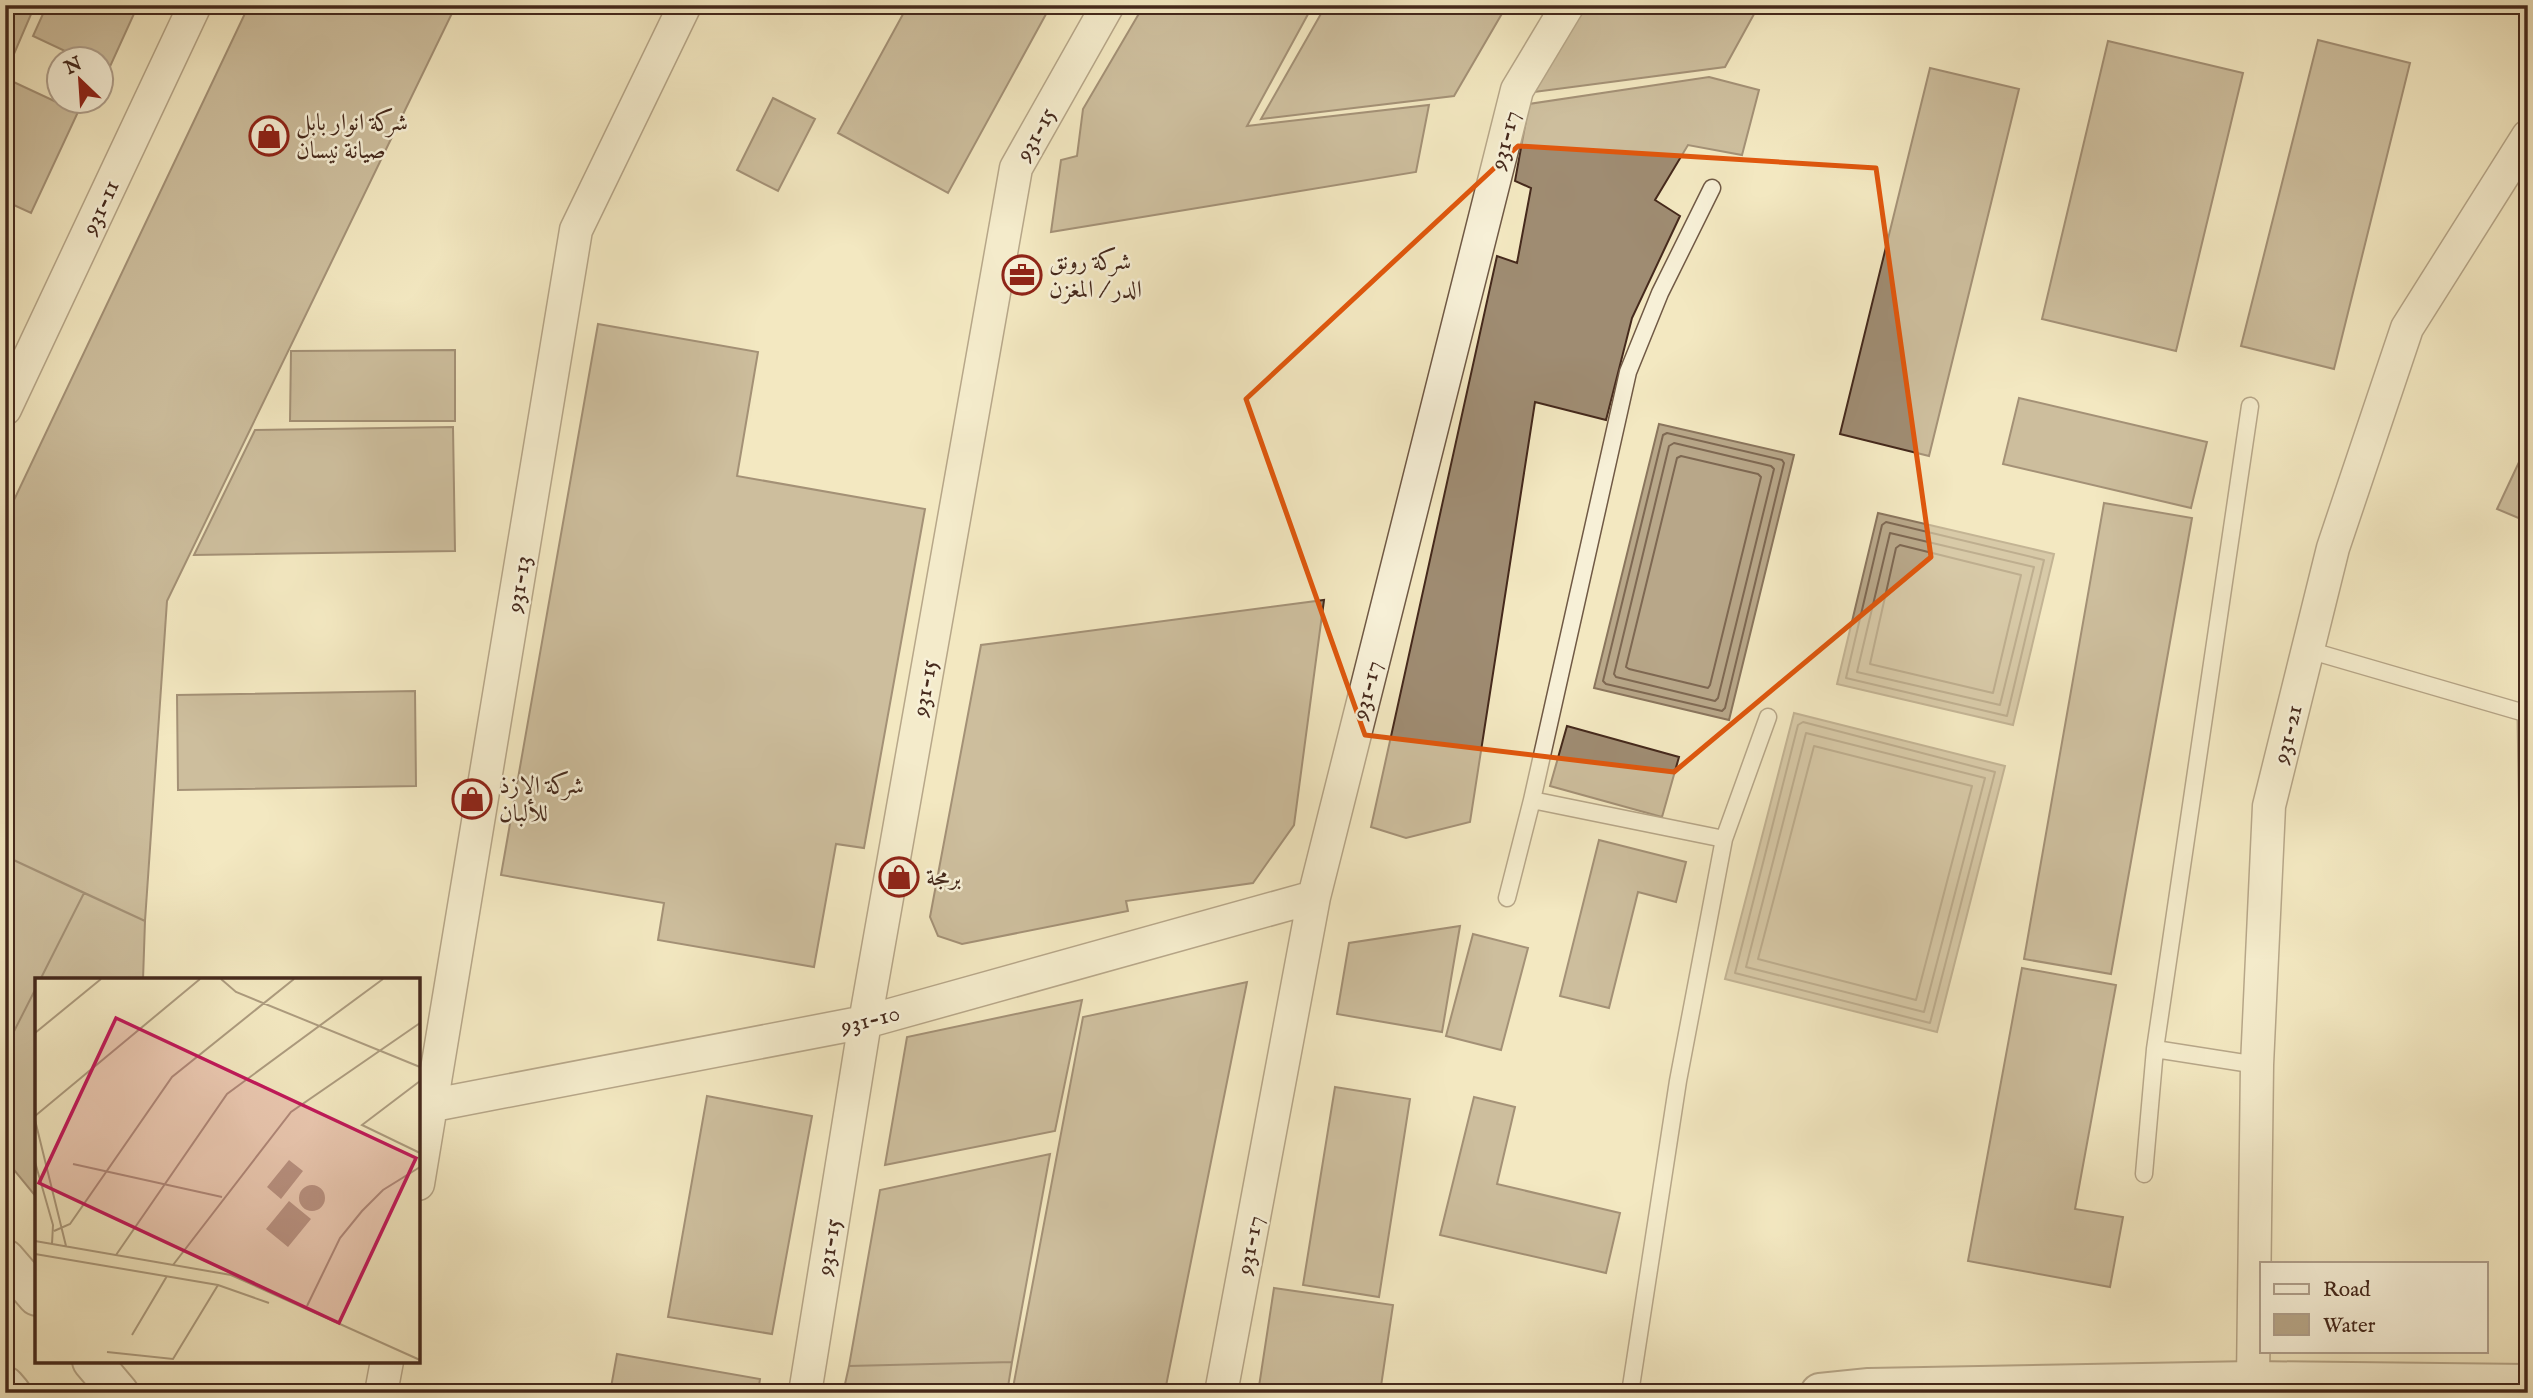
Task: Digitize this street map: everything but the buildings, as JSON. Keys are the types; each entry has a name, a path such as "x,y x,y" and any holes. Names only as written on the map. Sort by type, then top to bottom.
{"street":[{"name":"931-11","path":"5,409 195,5"},
{"name":"931-13","path":"420,1162 425,1107 576,230 685,5"},
{"name":"931-15","path":"804,1393 865,1022 1016,168 1108,5"},
{"name":"931-17","path":"1221,1393 1314,897 1517,90 1568,5"},
{"name":"931-21","path":"2253,1381 2257,1065 2269,806 2333,548 2407,328 2528,136"},
{"name":"931-10","path":"425,1107 865,1022 1314,897"},
{"path":"94,1363 119,1393"},
{"path":"381,1393 387,1363"},
{"path":"1820,1393 1869,1388 2253,1381 2528,1384"},
{"path":"5,1386 11,1393"}],"lane":[{"path":"1507,898 1532,800 1628,372 1660,293 1712,188"},
{"path":"2144,1174 2155,1049 2250,406"},
{"path":"2308,650 2527,714 2528,839"},
{"path":"1630,1393 1678,1081 1724,839 1768,717"},
{"path":"1532,800 1724,839"},
{"path":"2155,1049 2257,1065"}],"highlighted area":[{"path":"1518,146 1876,168 1931,557 1674,772 1365,735 1246,399"}],"water":[{"path":"1659,424 1794,455 1729,720 1594,688"},
{"path":"1878,513 2054,554 2013,725 1837,684"},
{"path":"1794,713 2005,766 1937,1032 1725,979"}],"place":[{"name":"شركة انوار بابل صيانة نيسان","path":"269,136"},
{"name":"شركة رونق الدر / المغزن","path":"1022,275"},
{"name":"شركة الازذ للألبان","path":"472,799"},
{"name":"برمجة","path":"899,877"}]}
